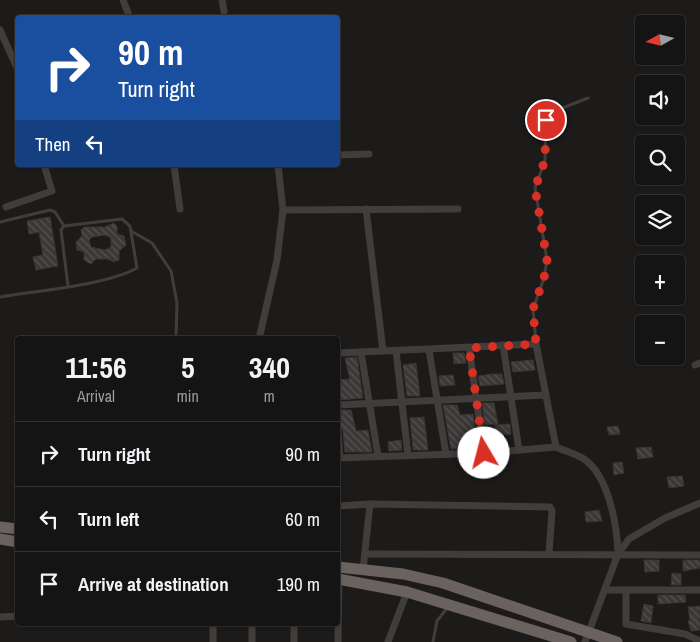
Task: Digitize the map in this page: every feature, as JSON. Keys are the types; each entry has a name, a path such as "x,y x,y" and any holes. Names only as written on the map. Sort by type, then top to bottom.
{"highway":[{"path":"0,527 15,529"},
{"path":"0,539 15,542"},
{"path":"340,567 403,574 443,583 587,637 617,642"},
{"path":"340,579 406,592 571,642"}],"street":[{"path":"123,0 129,15"},
{"path":"222,0 224,11"},
{"path":"0,30 15,63"},
{"path":"340,155 369,154"},
{"path":"6,207 52,191 45,167"},
{"path":"174,167 180,209"},
{"path":"260,336 277,260 283,210 278,167"},
{"path":"366,209 383,351"},
{"path":"283,210 458,209"},
{"path":"340,353 536,344 556,446"},
{"path":"502,345 519,450"},
{"path":"469,348 484,453"},
{"path":"429,350 439,401 446,454"},
{"path":"396,351 408,455"},
{"path":"361,352 378,456"},
{"path":"340,405 546,395"},
{"path":"340,458 484,453 556,446 585,460 603,484 615,522 618,554"},
{"path":"587,637 618,554 629,538 665,518 700,503"},
{"path":"340,506 370,504 550,507 552,511 549,554"},
{"path":"363,570 370,504"},
{"path":"365,554 618,554 700,556"},
{"path":"606,590 700,590"},
{"path":"626,590 626,624 684,634 700,641"},
{"path":"388,642 406,592"},
{"path":"0,617 15,616"},
{"path":"213,626 213,642"},
{"path":"252,626 252,642"},
{"path":"294,626 294,642"},
{"path":"338,626 338,642"}],"lane":[{"path":"536,344 533,309 544,278 547,260 535,188 545,160 546,120 552,112 588,98"},
{"path":"0,222 50,210 55,212 64,226"},
{"path":"0,297 125,275 137,268 130,226 122,219 64,226"},
{"path":"64,226 61,230 68,286"},
{"path":"131,230 152,243 171,271 177,304 176,336"},
{"path":"433,642 437,622 450,605"}],"building":[{"path":"50,217 58,266 36,270 33,257 43,255 39,232 29,234 27,221"},
{"path":"114,223 117,226 117,234 124,236 126,245 119,251 119,260 114,262 108,259 96,259 91,264 84,260 84,252 77,250 76,242 82,236 81,230 84,227 105,227","holes":["106,235 111,238 111,247 105,250 91,247 89,240 92,237"]},
{"path":"453,353 464,353 466,363 454,364"},
{"path":"357,357 363,398 340,400 340,380 350,379 345,358"},
{"path":"533,360 535,370 513,372 511,362"},
{"path":"416,363 420,396 407,396 403,365"},
{"path":"502,374 504,384 480,386 478,376"},
{"path":"453,375 455,385 440,386 439,376"},
{"path":"482,403 494,403 498,424 485,425"},
{"path":"443,405 457,405 460,415 473,414 478,448 451,449"},
{"path":"340,410 351,410 356,431 368,430 372,452 345,452 343,432 340,425"},
{"path":"424,417 428,450 413,450 410,418"},
{"path":"510,424 511,434 497,435 495,425"},
{"path":"618,426 620,434 609,435 607,427"},
{"path":"401,440 402,450 389,451 388,442"},
{"path":"651,447 653,457 638,459 636,448"},
{"path":"622,462 624,473 614,475 613,463"},
{"path":"682,476 684,486 669,488 667,477"},
{"path":"599,510 602,521 586,522 585,512"},
{"path":"644,560 659,560 659,571 645,572"},
{"path":"683,560 700,560 700,568 683,571"},
{"path":"672,573 681,574 681,585 671,585"},
{"path":"658,595 685,595 686,602 658,604"},
{"path":"644,604 653,606 651,623 641,621"},
{"path":"700,606 700,630 691,631 688,621 690,621 688,607"}],"route":[{"path":"484,453 469,348 536,344 533,309 544,278 547,256 535,188 546,155 546,120"}]}
